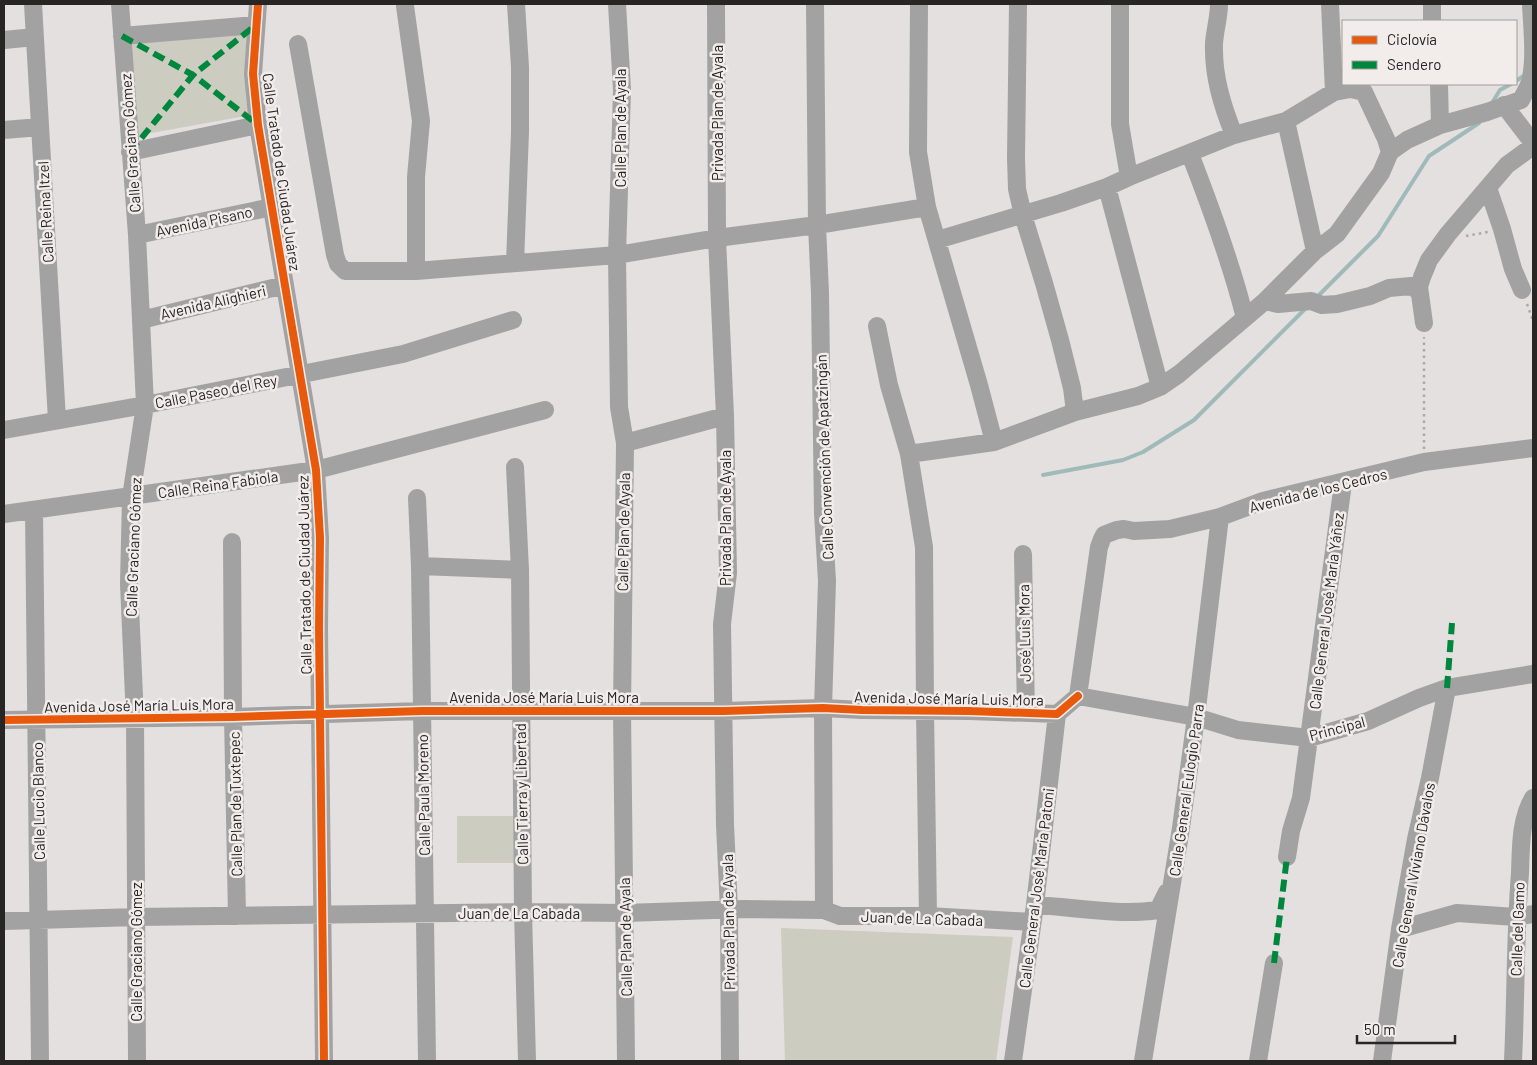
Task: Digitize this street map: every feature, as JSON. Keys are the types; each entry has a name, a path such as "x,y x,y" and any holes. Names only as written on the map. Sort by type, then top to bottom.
{"street":[{"name":"Calle Reina Itzel","path":"33,4 57,420"},
{"name":"Calle Graciano Gómez","path":"120,4 137,235 145,405 131,497 129,584 134,719 137,1061"},
{"name":"Calle Tratado de Ciudad Juárez","path":"258,4 253,74 258,125 316,470 320,538 324,1061"},
{"path":"516,4 520,67 520,132 516,263"},
{"name":"Calle Plan de Ayala","path":"617,4 622,90 617,255 619,407 624,443 622,711 626,1061"},
{"name":"Privada Plan de Ayala","path":"716,4 717,238 725,416 728,573 722,624 725,825 729,910 730,1061"},
{"name":"Calle Convención de Apatzingán","path":"815,4 823,513 828,581 823,708 824,910"},
{"path":"919,4 918,152 927,208 938,240 994,442"},
{"path":"1018,4 1017,189 1060,340 1076,412"},
{"path":"1120,4 1120,124 1129,177"},
{"path":"1219,4 1214,43 1217,80 1219,92 1234,135"},
{"path":"1330,4 1334,92"},
{"path":"1432,4 1432,20"},
{"path":"910,454 994,442 1076,412 1138,396 1160,387 1179,374 1265,301 1315,251 1338,234 1381,173 1390,152 1407,140 1440,125 1487,112 1504,104 1520,100 1530,82 1532,54 1531,4"},
{"path":"405,6 421,121 416,177 416,271"},
{"path":"122,36 256,25"},
{"path":"4,40 35,37"},
{"path":"298,44 335,255 338,264 346,271 416,271 617,255 717,238 927,208"},
{"path":"1439,85 1440,125"},
{"path":"938,240 1023,215 1107,187 1234,135 1286,121 1334,92 1351,90 1364,92 1390,152"},
{"path":"1424,323 1420,281 1429,260 1448,234 1507,165 1533,144 1504,104"},
{"path":"1286,121 1315,251"},
{"path":"130,152 258,125"},
{"path":"4,130 40,127"},
{"path":"1190,154 1209,202 1236,282 1245,318"},
{"path":"1107,187 1160,387"},
{"path":"1488,188 1513,269 1522,290"},
{"name":"Avenida Pisano","path":"137,235 272,207"},
{"name":"Avenida Alighieri","path":"141,320 285,285"},
{"path":"1265,301 1278,304 1311,302 1322,305 1337,304 1362,298 1389,288 1411,286 1420,291"},
{"name":"Calle Paseo del Rey","path":"4,430 145,405 403,354 513,320"},
{"path":"877,326 889,385 910,454 924,547 928,916"},
{"name":"Calle Reina Fabiola","path":"4,514 316,470 544,410"},
{"path":"624,443 725,416"},
{"name":"Avenida de los Cedros","path":"1078,696 1099,547 1104,535 1112,531 1124,529 1134,531 1170,529 1220,517 1264,502 1424,462 1533,448"},
{"name":"Calle Tierra y Libertad","path":"514,467 520,570 523,912 528,1061"},
{"name":"Calle General José María Yáñez","path":"1287,857 1291,831 1300,798 1309,738 1342,483"},
{"name":"Calle Paula Moreno","path":"417,498 420,566 427,1061"},
{"name":"Calle Lucio Blanco","path":"34,510 40,1061"},
{"name":"Calle General Eulogio Parra","path":"1143,1061 1173,883 1196,717 1220,517"},
{"name":"Calle Plan de Tuxtepec","path":"232,542 237,916"},
{"name":"José Luis Mora","path":"1023,554 1026,712"},
{"path":"420,566 520,570"},
{"name":"Principal","path":"1078,696 1196,717 1238,730 1309,738 1368,720 1447,688 1533,674"},
{"name":"Calle General Viviano Dávalos","path":"1382,1061 1400,929 1416,839 1447,688"},
{"name":"Avenida José María Luis Mora","path":"4,720 233,717 422,711 724,711 823,708 1057,714 1078,696"},
{"name":"Calle General José María Patoni","path":"1013,1061 1034,914 1057,714"},
{"name":"Calle del Gamo","path":"1513,1061 1525,916 1523,831 1526,812 1533,798"},
{"name":"Juan de La Cabada","path":"4,921 136,917 523,912 625,913 729,910 824,910 840,916 928,916 1158,910 1173,883"},
{"path":"1400,929 1458,913 1525,916"},
{"path":"1258,1061 1274,963"}],"path":[{"path":"1522,290 1533,321"},
{"path":"1424,323 1424,462"}],"shaded area":[{"path":"250,25 251,115 135,136 131,36"},
{"path":"457,816 520,816 521,863 457,863"},
{"path":"781,928 1013,937 996,1061 785,1061"}],"waterway":[{"path":"1517,80 1525,75"},
{"path":"1492,103 1500,90 1509,85"},
{"path":"1317,297 1378,236 1429,156 1481,120"},
{"path":"1043,475 1123,460 1143,452 1194,420 1306,308"}],"marked path":[{"path":"130,152 193,75 256,25"},
{"path":"122,36 193,75 258,125"},
{"path":"1447,688 1452,623"},
{"path":"1274,963 1287,857"}],"cycle path":[{"path":"258,4 253,74 258,125 316,470 320,538 319,628 324,1061"},
{"path":"4,720 233,717 422,711 724,711 823,708 1057,714 1078,696"}]}
